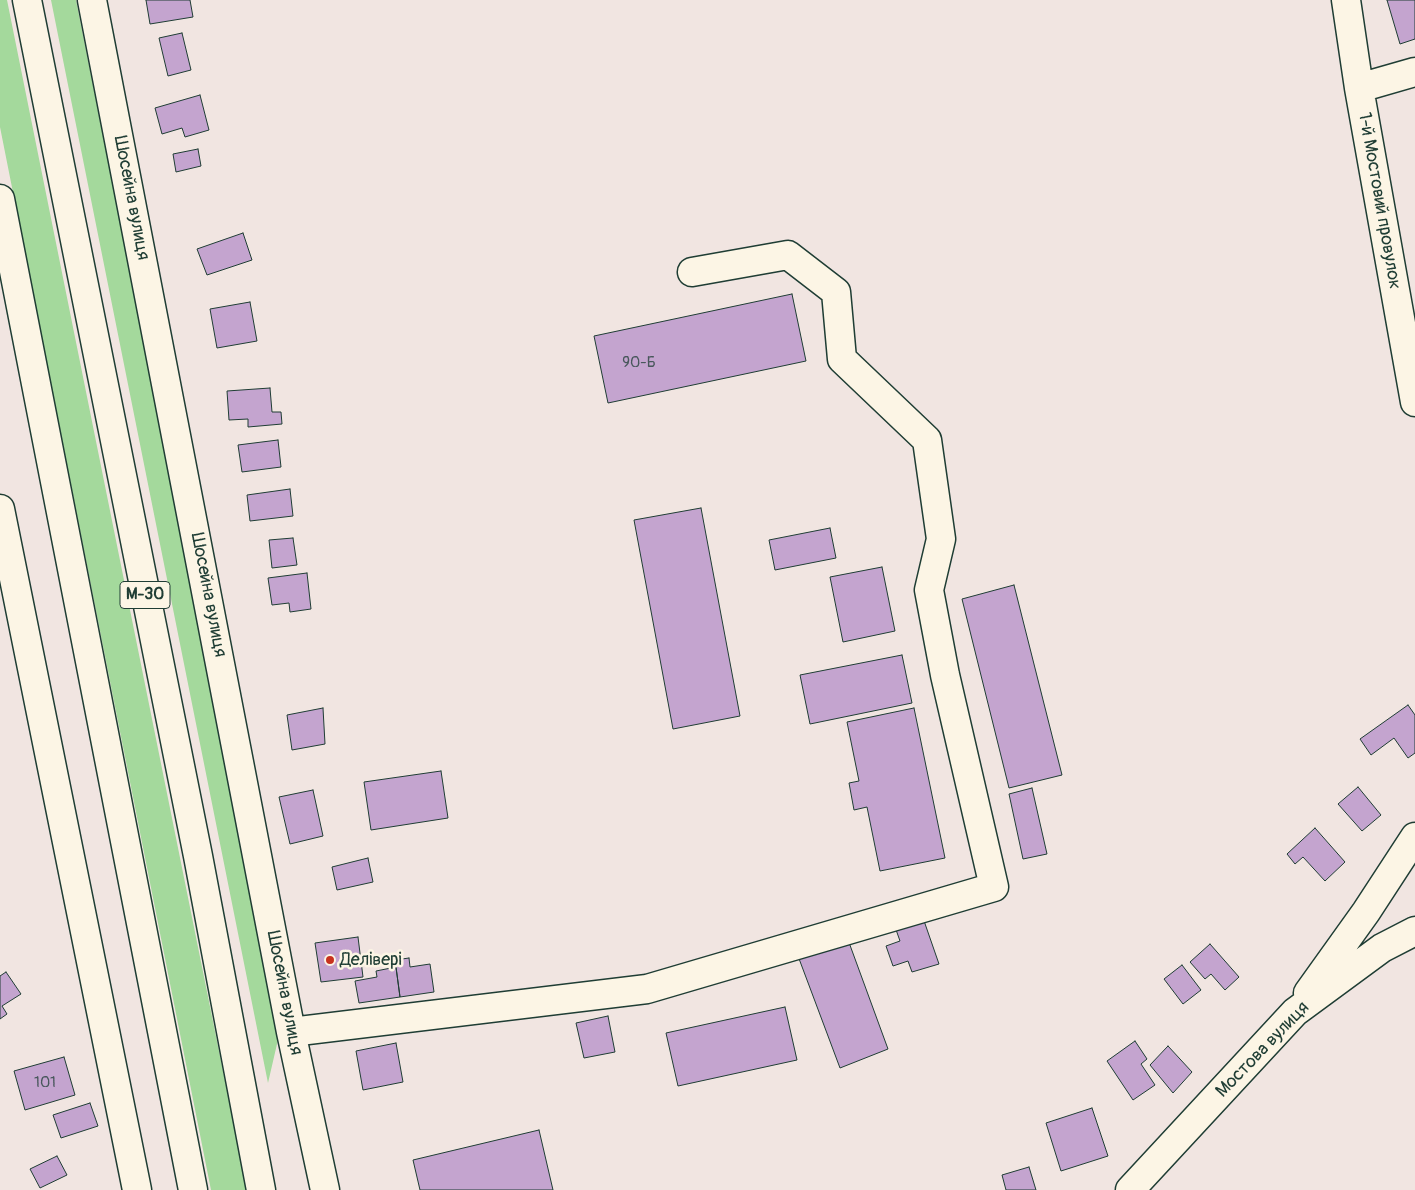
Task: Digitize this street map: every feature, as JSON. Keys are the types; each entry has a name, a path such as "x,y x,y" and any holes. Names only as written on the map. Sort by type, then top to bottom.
{"main road":[{"name":"М-30","path":"27,0 198,856 261,1190"},
{"name":"Шосейна вулиця","path":"92,0 291,1032 325,1190"},
{"name":"1-й Мостовий провулок","path":"1346,0 1359,88 1415,402"},
{"path":"1359,88 1415,72"},
{"path":"0,199 193,1190"},
{"path":"291,1032 647,989 994,887 945,675 929,590 941,539 927,440 842,359 836,292 788,255 692,272"},
{"path":"0,509 137,1190"},
{"path":"1295,1012 1366,912 1415,837"},
{"name":"Мостова вулиця","path":"1130,1190 1295,1012 1382,948 1415,931"}],"green space":[{"path":"0,0 7,0 247,1190 211,1190 0,127"},
{"path":"51,0 76,0 280,1031 268,1083"}],"building":[{"path":"146,0 190,0 193,17 150,24"},
{"path":"1387,0 1415,0 1415,39 1400,44"},
{"path":"182,33 191,70 168,76 159,38"},
{"path":"200,95 209,130 185,137 182,128 162,134 155,108"},
{"path":"198,149 201,166 176,172 173,154"},
{"path":"243,233 252,260 207,275 197,249"},
{"path":"792,294 806,361 608,403 594,336"},
{"path":"250,302 257,341 217,348 210,309"},
{"path":"270,388 272,412 281,412 282,424 248,427 248,419 229,420 227,391"},
{"path":"278,440 281,467 242,472 238,445"},
{"path":"290,489 293,516 250,521 247,495"},
{"path":"701,508 740,716 673,729 634,520"},
{"path":"830,528 836,558 775,570 769,540"},
{"path":"293,538 297,565 272,568 269,540"},
{"path":"882,567 895,631 843,642 830,577"},
{"path":"307,573 311,609 290,612 289,603 272,605 268,578"},
{"path":"1014,585 1062,775 1009,788 962,599"},
{"path":"902,655 912,703 810,724 800,675"},
{"path":"1408,705 1415,715 1415,753 1408,758 1394,738 1371,755 1360,739"},
{"path":"323,708 325,744 292,750 287,715"},
{"path":"914,708 945,858 880,871 867,807 854,810 849,783 859,781 847,722"},
{"path":"441,771 448,818 371,830 364,782"},
{"path":"1358,787 1381,815 1362,831 1338,804"},
{"path":"1032,788 1047,854 1023,859 1009,794"},
{"path":"313,790 323,836 290,844 279,797"},
{"path":"1315,828 1345,862 1325,881 1303,857 1295,864 1287,854"},
{"path":"368,858 373,882 337,890 332,867"},
{"path":"922,915 939,964 912,972 908,961 893,966 886,946 900,941 894,924"},
{"path":"358,937 363,977 321,982 315,943"},
{"path":"847,937 888,1049 840,1068 798,956"},
{"path":"1210,944 1239,977 1225,990 1211,974 1205,979 1190,962"},
{"path":"409,958 410,967 430,964 434,992 400,997 395,960"},
{"path":"1182,965 1201,990 1183,1004 1164,979"},
{"path":"396,967 400,997 359,1003 355,981 377,977 376,971"},
{"path":"6,972 21,994 2,1006 7,1014 0,1019 0,976"},
{"path":"785,1007 797,1060 678,1086 666,1033"},
{"path":"608,1016 615,1052 584,1058 576,1023"},
{"path":"1135,1041 1147,1059 1141,1064 1155,1085 1133,1100 1107,1061"},
{"path":"396,1043 403,1082 363,1090 356,1051"},
{"path":"1168,1046 1192,1072 1173,1093 1150,1065"},
{"path":"64,1057 75,1095 25,1110 14,1071"},
{"path":"90,1103 98,1126 61,1138 53,1115"},
{"path":"1092,1108 1108,1156 1061,1171 1046,1123"},
{"path":"539,1130 553,1190 420,1190 413,1160"},
{"path":"57,1156 67,1175 40,1188 30,1169"},
{"path":"1029,1167 1036,1190 1006,1190 1002,1175"}],"place":[{"name":"Делівері","path":"330,960"}]}
